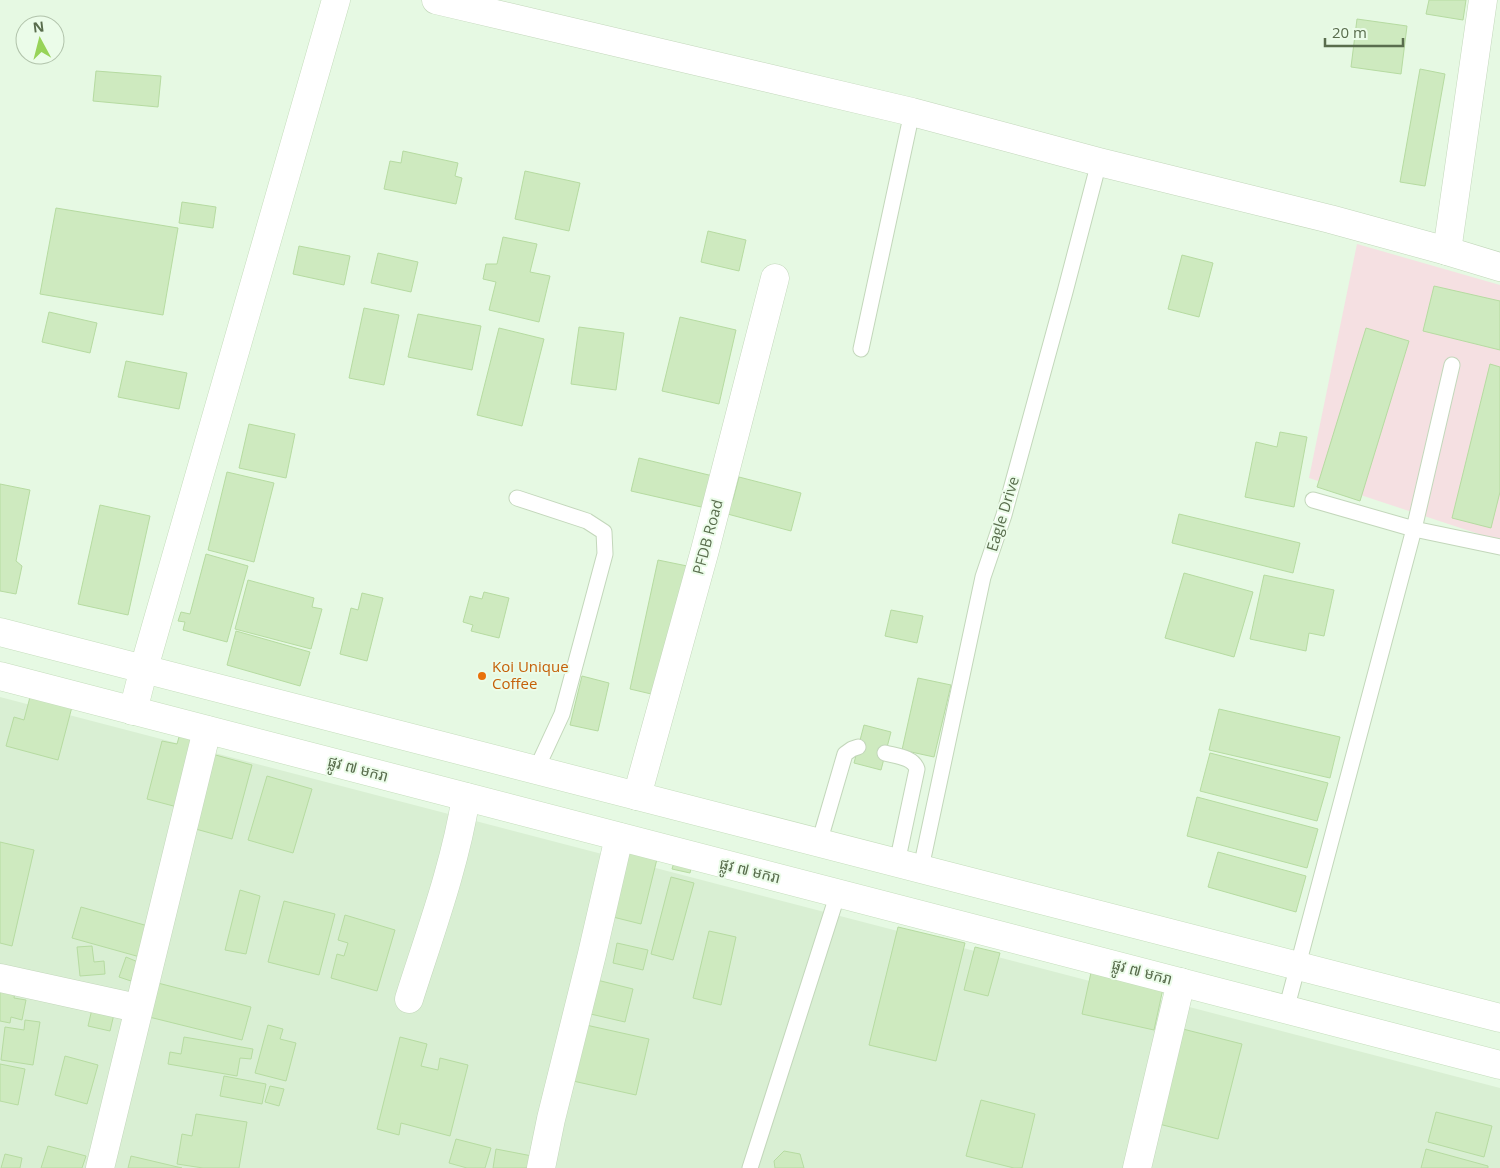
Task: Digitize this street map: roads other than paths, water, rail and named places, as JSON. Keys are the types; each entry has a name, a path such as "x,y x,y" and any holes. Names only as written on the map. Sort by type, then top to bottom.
{"street":[{"path":"134,711 144,668 336,0"},
{"path":"436,0 912,112 1098,162 1330,219 1500,267"},
{"path":"1447,251 1483,0"},
{"name":"PFDB Road","path":"637,796 775,278"},
{"path":"0,632 1500,1018"},
{"name":"ផ្លូវ ៧ មករា","path":"0,676 1500,1065"},
{"path":"100,1168 137,1008 207,730"},
{"path":"409,999 463,819 466,797"},
{"path":"541,1168 551,1119 619,837"},
{"path":"0,978 137,1008"},
{"path":"1137,1168 1181,982"}],"lane":[{"path":"861,349 912,112"},
{"name":"Eagle Drive","path":"909,866 983,577 1004,515 1063,302 1098,162"},
{"path":"1286,1010 1414,529 1452,365"},
{"path":"517,498 588,522 604,532 605,554 562,714 536,770"},
{"path":"1313,500 1414,529 1500,547"},
{"path":"819,842 845,754 852,748 858,747"},
{"path":"885,754 910,760 915,763 917,769 909,866"},
{"path":"750,1168 838,893"}],"place":[{"name":"Koi Unique Coffee","path":"482,676"}]}
